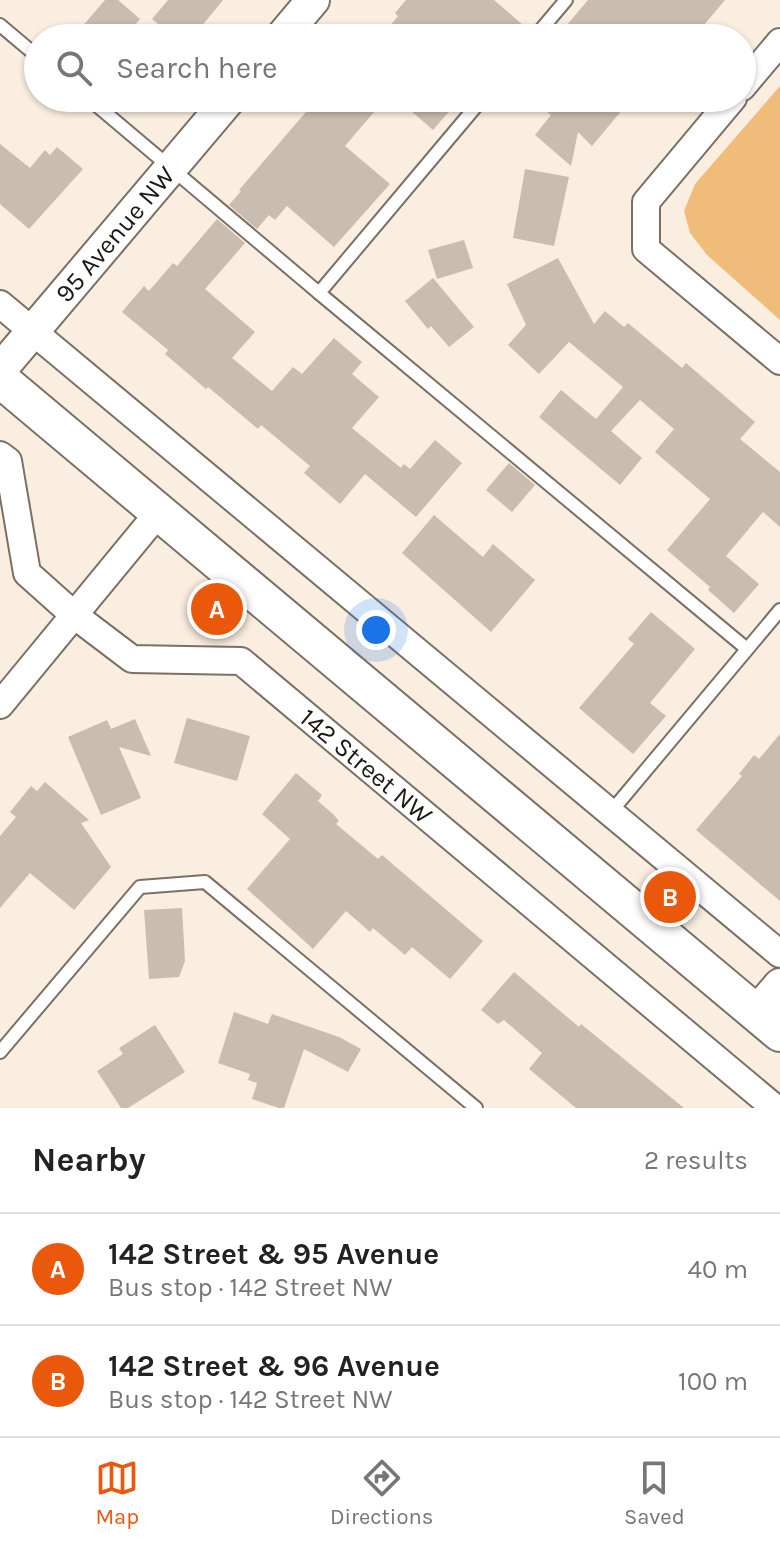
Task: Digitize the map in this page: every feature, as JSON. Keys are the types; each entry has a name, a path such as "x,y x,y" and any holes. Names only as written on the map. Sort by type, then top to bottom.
{"main road":[{"path":"0,379 768,1023"}],"street":[{"path":"293,24 313,0"},
{"path":"756,70 780,42"},
{"name":"95 Avenue NW","path":"0,370 218,112"},
{"path":"721,112 646,202 646,249 780,361"},
{"path":"0,304 780,954"},
{"name":"142 Street NW","path":"0,455 8,461 27,573 74,615 132,659 241,661 775,1108"},
{"path":"0,705 159,512"},
{"path":"768,1023 780,985"}],"lane":[{"path":"546,24 566,0"},
{"path":"0,25 24,45"},
{"path":"105,112 747,649"},
{"path":"319,293 471,112"},
{"path":"610,813 780,610"},
{"path":"0,1052 140,887 205,882 476,1108"}],"shaded area":[{"path":"780,86 780,320 707,255 690,233 684,211 695,184"}],"building":[{"path":"105,0 118,0 140,19 136,24 84,24"},
{"path":"168,0 223,0 203,24 158,24 152,19"},
{"path":"406,0 494,0 522,24 391,24 398,16 395,13"},
{"path":"588,0 725,0 705,24 568,24"},
{"path":"306,112 374,112 345,146 390,184 334,247 287,206 275,220 269,215 257,229 229,205"},
{"path":"412,112 449,112 433,130"},
{"path":"620,112 592,146 578,132 571,166 535,135 551,115 548,113"},
{"path":"0,144 30,168 45,150 50,155 57,147 83,169 29,229 0,204"},
{"path":"525,169 569,177 554,246 513,238"},
{"path":"217,219 245,243 205,289 255,332 232,358 272,391 293,367 302,374 334,338 362,362 352,374 379,397 352,428 401,468 404,464 410,469 435,440 462,463 416,517 365,474 340,504 304,473 310,466 261,425 258,429 208,387 206,389 165,354 168,350 122,312 144,286 149,291 173,263 177,266"},
{"path":"464,240 473,268 437,279 428,250"},
{"path":"558,258 594,324 605,311 624,327 628,323 682,368 686,363 755,422 740,439 780,472 780,527 763,512 726,556 759,584 734,613 708,590 710,587 667,550 710,499 655,452 674,429 640,400 611,431 642,458 620,485 539,417 561,390 596,419 623,387 569,342 539,374 508,345 526,325 507,284"},
{"path":"433,278 474,327 449,347 431,326 428,329 405,301"},
{"path":"509,463 535,485 512,512 486,490"},
{"path":"434,515 483,557 493,544 535,580 491,632 402,553"},
{"path":"651,612 695,649 650,703 666,716 633,754 579,708 634,644 628,639"},
{"path":"187,718 250,736 237,781 174,763"},
{"path":"135,719 151,756 119,747 141,798 101,815 68,737 107,720 111,729"},
{"path":"780,734 780,901 696,830 742,776 739,774 754,755 759,759"},
{"path":"296,773 322,795 318,801 339,821 336,824 378,859 382,855 483,941 450,979 412,947 405,955 373,928 370,932 346,911 313,949 247,889 290,839 262,814"},
{"path":"45,782 89,820 81,823 111,867 74,910 30,873 0,908 0,836 16,817 10,812 31,786 37,791"},
{"path":"182,908 185,961 179,977 149,979 144,910"},
{"path":"514,972 684,1108 576,1108 529,1069 542,1053 504,1020 498,1024 481,1010"},
{"path":"234,1012 268,1024 272,1014 339,1037 361,1049 348,1072 304,1049 284,1108 279,1108 252,1099 257,1083 248,1080 250,1074 218,1063"},
{"path":"155,1025 185,1072 128,1108 121,1108 97,1071 123,1054 119,1048"}],"place":[{"name":"142 Street & 95 Avenue","path":"217,609"},
{"name":"142 Street & 96 Avenue","path":"670,897"}]}
